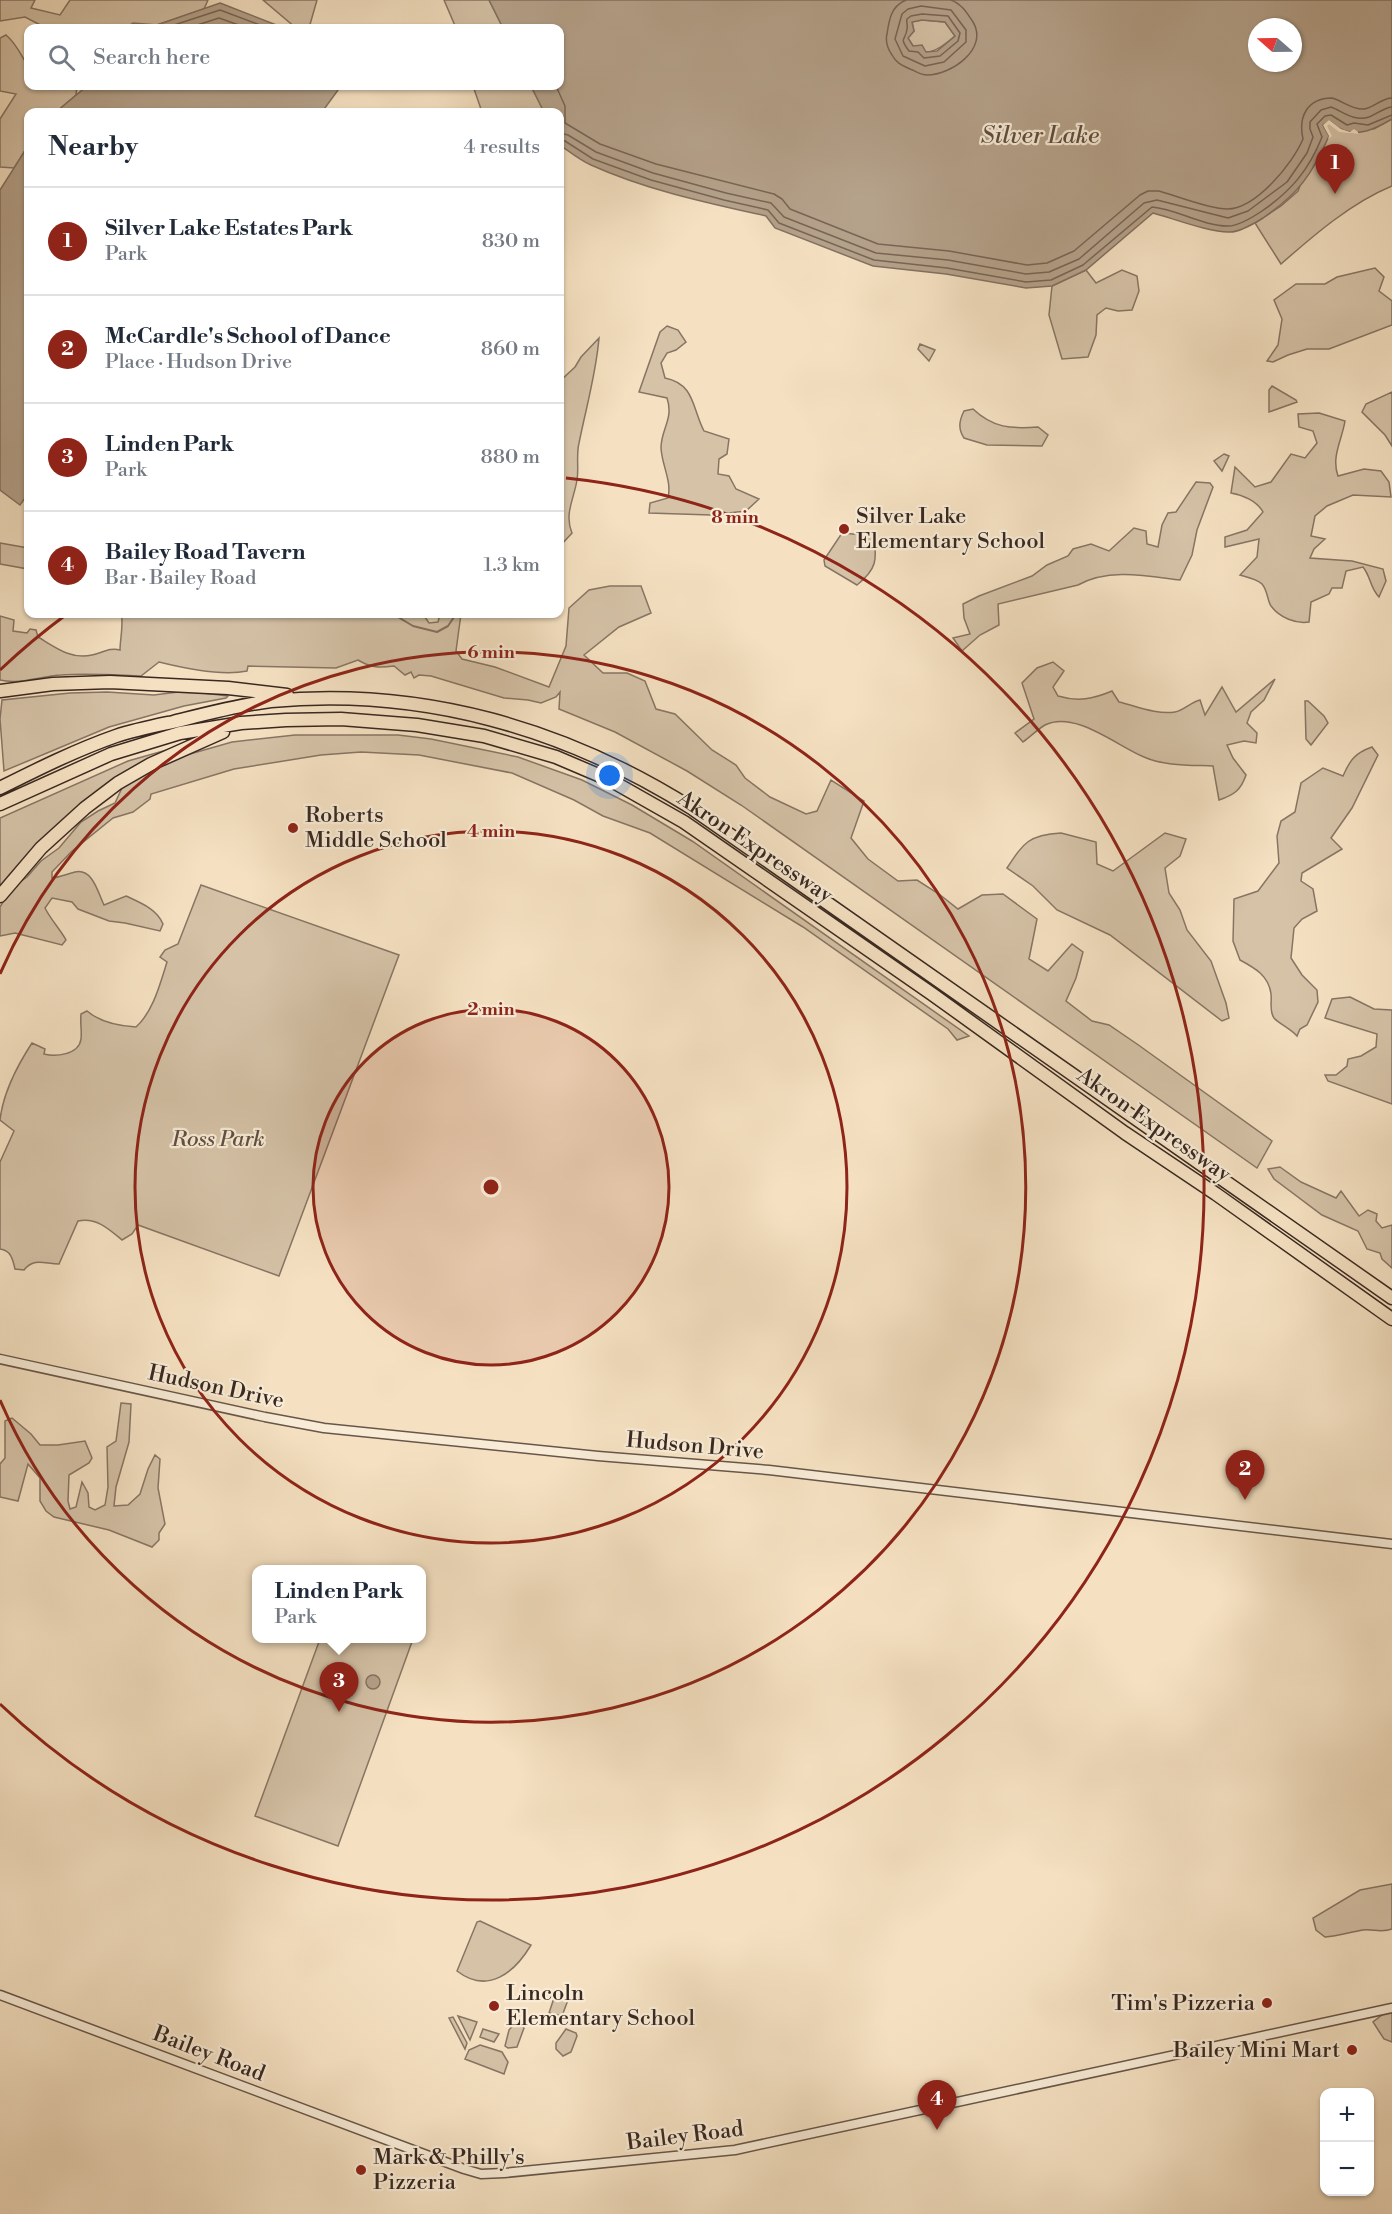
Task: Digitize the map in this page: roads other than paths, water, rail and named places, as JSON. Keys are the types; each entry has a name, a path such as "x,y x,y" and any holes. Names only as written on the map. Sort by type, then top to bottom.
{"highway":[{"path":"0,691 53,684 110,682 243,690 317,699"},
{"name":"Akron Expressway","path":"0,788 53,762 117,736 211,712 270,702 317,699 373,700 442,708 480,715 579,749 654,786 732,835 1392,1298"},
{"name":"Akron Expressway","path":"0,804 111,754 180,733 241,723 341,719 417,725 470,733 556,757 632,791 684,822 1392,1319"},
{"path":"0,896 41,848 85,808 118,783 151,764 219,733 286,720"},
{"path":"1332,1255 1392,1290"}],"street":[{"name":"Hudson Drive","path":"0,1359 324,1428 598,1456 766,1470 1392,1544"},
{"name":"Bailey Road","path":"0,1995 481,2174 735,2150 1392,2008"}],"water":[{"name":"Silver Lake","path":"489,0 1392,0 1392,119 1361,132 1347,132 1329,121 1323,125 1329,136 1303,183 1286,201 1247,227 1234,232 1222,232 1153,213 1086,270 1052,286 1026,288 946,274 873,266 775,228 766,216 700,201 633,182 587,163 564,148 564,108 542,108 533,90 564,90 564,24 501,24","holes":["922,20 945,22 955,36 937,51 926,52 922,45 913,46 908,38 914,31 912,22"]},
{"path":"220,3 274,24 160,24"},
{"path":"82,90 338,90 325,108 61,108"},
{"path":"24,152 24,500 20,505 0,490 0,190"},
{"path":"373,1675 378,1677 380,1682 378,1687 373,1689 368,1687 366,1682 368,1677"}],"waterway":[{"path":"400,618 413,626 437,632 448,626 453,618"}],"place":[{"name":"Silver Lake Estates Park","path":"1335,194"},
{"name":"Silver Lake Elementary School","path":"844,529"},
{"name":"Roberts Middle School","path":"293,828"},
{"name":"McCardle's School of Dance","path":"1245,1500"},
{"name":"Linden Park","path":"339,1712"},
{"name":"Tim's Pizzeria","path":"1267,2003"},
{"name":"Lincoln Elementary School","path":"494,2006"},
{"name":"Bailey Mini Mart","path":"1352,2050"},
{"name":"Bailey Road Tavern","path":"937,2130"},
{"name":"Mark & Philly's Pizzeria","path":"361,2170"}],"park label":[{"name":"Ross Park","path":"218,1139"}]}
